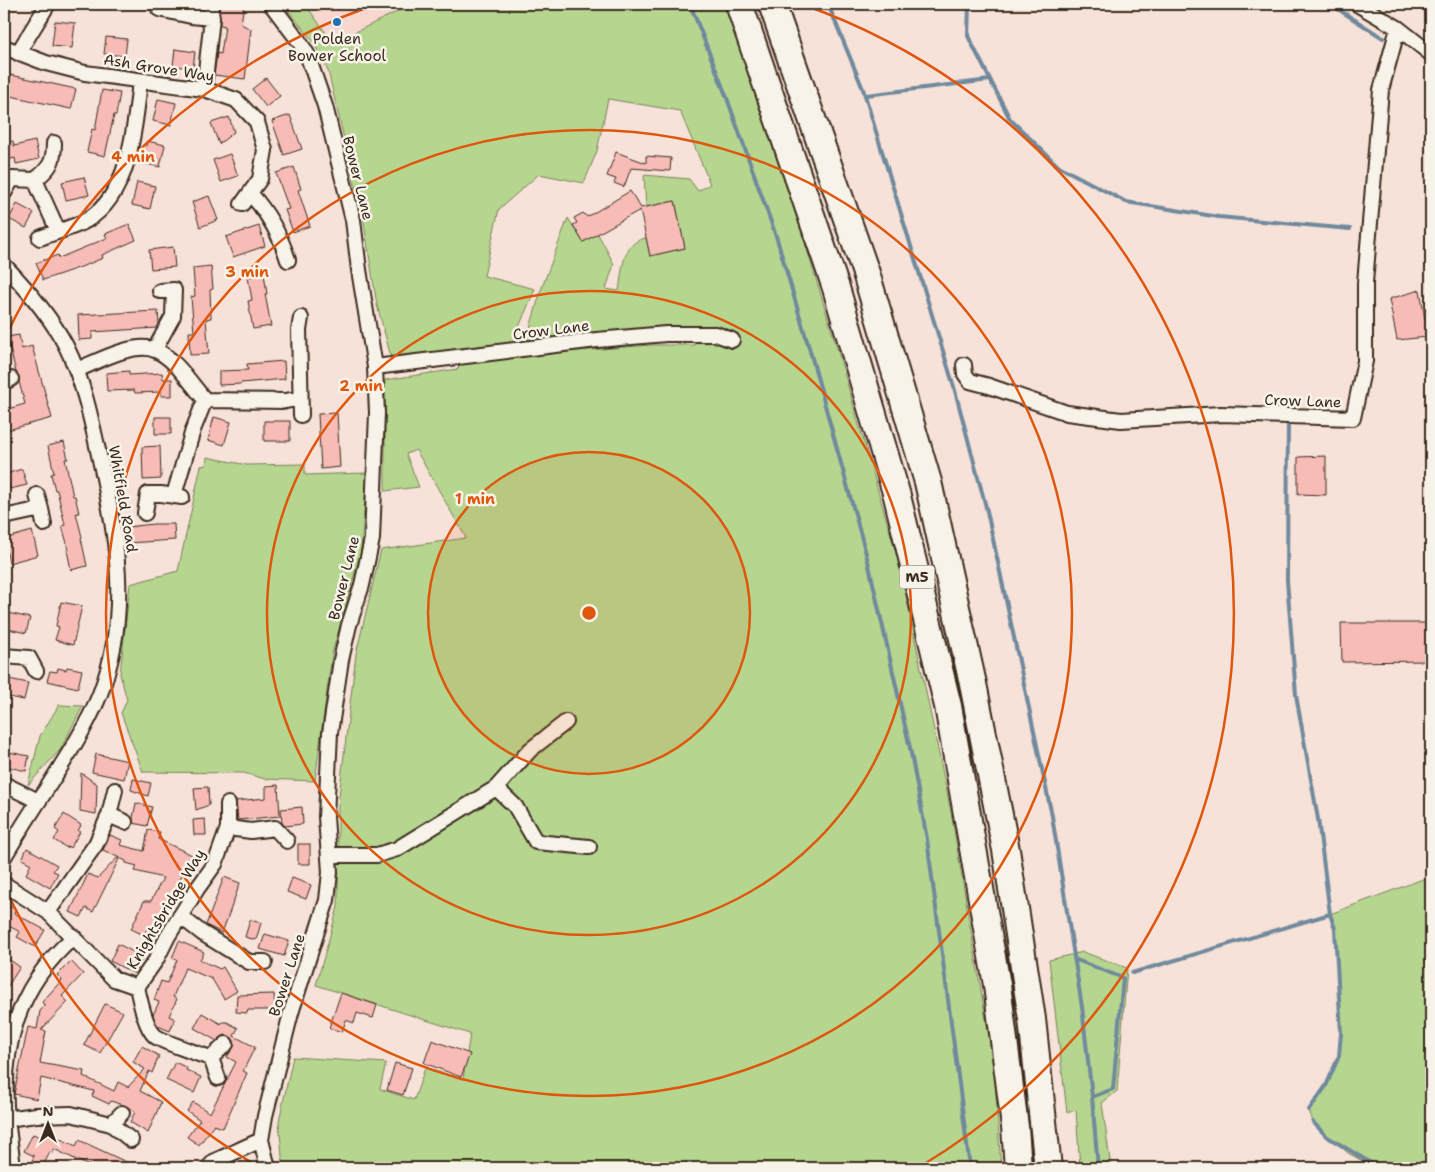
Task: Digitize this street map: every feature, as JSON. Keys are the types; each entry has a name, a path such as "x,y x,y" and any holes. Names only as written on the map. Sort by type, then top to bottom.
{"highway":[{"name":"M5","path":"739,4 839,297 897,496 948,706 997,985 1015,1127 1018,1168"},
{"name":"M5","path":"772,4 866,273 928,482 973,684 1006,850 1032,1019 1048,1168"}],"street":[{"path":"18,53 48,4"},
{"path":"204,89 212,18 210,4"},
{"name":"Bower Lane","path":"268,1168 261,1140 272,1086 286,1028 327,900 330,872 326,817 327,780 335,699 349,625 362,585 372,539 377,452 375,367 353,220 325,106 307,54 300,41 271,4"},
{"path":"1357,4 1398,28 1431,54"},
{"path":"159,8 191,16 212,18"},
{"name":"Crow Lane","path":"964,365 965,374 970,381 1067,413 1121,420 1221,414 1353,418 1365,361 1365,283 1381,90 1398,28"},
{"name":"Ash Grove Way","path":"4,47 46,63 85,73 204,89 236,100 257,122 265,150 260,179 246,199 264,209 281,238 288,260"},
{"path":"40,238 87,220 108,202 122,178 131,138 140,81"},
{"path":"4,193 12,179 35,180 46,172 58,146"},
{"path":"35,180 58,231"},
{"name":"Whitfield Road","path":"4,265 46,315 77,370 93,427 116,535 119,582 118,606 111,654 100,693 68,756 4,857"},
{"path":"155,349 173,316 169,287"},
{"path":"301,318 299,330 301,415"},
{"name":"Crow Lane","path":"375,367 597,340 666,334 716,334 732,340"},
{"path":"77,370 124,351 143,348 155,349 170,359 204,400 286,401 300,398"},
{"path":"145,514 148,494 183,497 186,480 180,471 204,400"},
{"path":"38,495 44,524"},
{"path":"4,517 41,509"},
{"path":"4,656 33,653 36,671"},
{"path":"329,855 377,855 397,849 496,788 530,750 566,722"},
{"path":"4,784 38,801"},
{"path":"496,788 515,806 536,842 589,847"},
{"path":"48,912 96,844 109,815 115,790"},
{"name":"Knightsbridge Way","path":"4,884 48,912 114,979 137,987 156,960 197,889 215,864 228,828 228,804"},
{"path":"109,815 125,822"},
{"path":"228,828 250,830 275,822 287,841"},
{"path":"180,916 248,969 265,962"},
{"path":"12,1159 5,1097 11,1034 23,1001 38,975 57,951 74,937"},
{"path":"137,987 143,1014 155,1036 211,1058"},
{"path":"211,1058 226,1044"},
{"path":"211,1058 218,1078"},
{"path":"111,1124 122,1113"},
{"path":"7,1119 36,1115 72,1114 111,1124 131,1140"},
{"path":"210,1163 261,1140"}],"shaded area":[{"name":"Polden Bower School","path":"283,4 413,4 318,52 313,41"}],"green space":[{"path":"283,4 305,4 333,43 413,4 726,4 760,95 837,348 900,567 951,812 994,1067 1001,1168 283,1168 279,1121 293,1057 386,1063 380,1089 414,1100 425,1068 463,1079 470,1034 316,985 338,907 338,805 356,654 381,550 466,538 416,450 406,454 419,487 385,491 385,380 458,369 463,351 391,357 377,305 364,223 328,71 313,41","holes":["608,99 680,111 710,184 698,191 689,179 644,175 646,207 675,201 685,248 650,256 646,238 638,241 632,245 625,258 619,291 606,289 614,264 598,234 583,242 568,218 541,290 526,342 686,331 695,345 650,345 517,356 464,364 468,350 504,346 514,339 535,289 484,276 499,209 539,174 584,183 597,151"]},
{"path":"207,457 247,465 305,464 305,475 367,473 361,551 332,654 315,781 265,779 244,773 143,772 121,713 127,700 120,674 130,584 178,571 201,466 206,465"},
{"path":"59,705 83,706 60,750 28,785 40,736"},
{"path":"1431,876 1431,1168 1375,1168 1348,1153 1313,1122 1309,1110 1328,1080 1339,1056 1341,1033 1335,929 1330,914"},
{"path":"1083,952 1127,968 1117,1091 1102,1103 1111,1168 1080,1168 1076,1110 1067,1112 1049,960"}],"building":[{"path":"219,4 244,4 241,24 251,29 245,79 214,75 217,53 221,54 225,26 220,25"},
{"path":"55,21 75,23 72,48 52,46"},
{"path":"106,37 127,39 125,56 104,54"},
{"path":"175,49 195,52 193,68 173,66"},
{"path":"11,75 76,89 71,109 6,95"},
{"path":"266,78 280,96 266,107 252,89"},
{"path":"102,90 120,93 105,156 87,152 92,129 95,130"},
{"path":"158,99 176,103 171,125 153,121"},
{"path":"290,115 302,149 284,155 272,121"},
{"path":"229,117 234,132 219,144 211,123"},
{"path":"13,141 14,146 35,141 39,159 16,164 15,158 4,161 4,143"},
{"path":"147,141 165,145 160,167 142,163"},
{"path":"616,152 646,163 646,156 671,158 670,171 631,168 624,187 614,183 616,179 607,176"},
{"path":"230,154 238,176 221,182 213,160"},
{"path":"294,167 301,189 298,190 310,226 293,232 285,210 289,209 276,173"},
{"path":"84,177 89,195 66,200 62,182"},
{"path":"137,182 155,186 150,209 132,205"},
{"path":"630,191 641,208 675,201 685,248 650,256 640,210 583,242 573,225 577,223 574,218 583,213 587,217"},
{"path":"209,196 218,220 200,227 192,202"},
{"path":"17,204 34,213 26,228 9,219"},
{"path":"129,224 136,240 102,255 103,258 43,280 36,263 58,255 59,258 107,238 105,234"},
{"path":"259,226 265,246 233,257 226,237"},
{"path":"173,247 175,267 151,269 149,250"},
{"path":"211,266 213,289 210,290 211,318 206,319 209,354 190,355 189,332 194,332 191,297 195,296 193,268"},
{"path":"264,274 267,294 265,294 271,326 253,329 248,301 252,300 248,277"},
{"path":"1420,290 1428,337 1397,340 1389,299"},
{"path":"158,311 159,324 157,328 92,332 92,339 79,340 78,315"},
{"path":"19,335 22,349 32,346 52,418 4,431 4,410 25,404 7,337"},
{"path":"284,361 285,379 219,385 219,371 248,370 247,364"},
{"path":"129,371 129,375 162,373 163,379 172,379 172,396 161,396 161,392 107,391 106,373"},
{"path":"337,413 340,467 321,469 318,414"},
{"path":"155,417 171,417 171,434 155,434"},
{"path":"214,417 231,422 224,445 208,440"},
{"path":"264,421 290,421 290,441 264,441"},
{"path":"64,442 68,459 65,459 73,496 75,496 79,513 76,513 87,566 71,570 67,550 69,550 62,526 65,525 57,490 55,490 51,474 54,473 48,446"},
{"path":"160,446 161,479 143,480 142,447"},
{"path":"1326,456 1326,495 1298,494 1298,457"},
{"path":"22,469 27,485 10,489 6,474"},
{"path":"174,524 175,540 127,543 127,527"},
{"path":"32,531 38,555 9,563 4,539"},
{"path":"61,602 82,606 73,645 55,640 59,627 56,626"},
{"path":"4,612 30,618 26,633 4,628"},
{"path":"1341,623 1431,623 1431,661 1342,662"},
{"path":"67,667 82,670 78,688 47,681 50,671 57,672 58,668 66,670"},
{"path":"4,678 28,683 24,700 4,696"},
{"path":"4,751 29,756 26,771 4,766"},
{"path":"96,754 128,761 124,779 92,772"},
{"path":"81,773 97,784 96,814 80,811"},
{"path":"133,779 151,783 148,796 131,790"},
{"path":"278,785 280,816 238,820 236,801 266,798 266,786"},
{"path":"208,787 209,805 196,810 194,788"},
{"path":"136,803 152,807 147,826 133,823"},
{"path":"302,807 303,824 285,826 282,823 281,809"},
{"path":"64,814 81,825 78,831 80,832 70,848 54,840 59,832 55,829"},
{"path":"205,819 206,835 194,835 193,820"},
{"path":"148,830 160,832 158,839 192,855 180,879 184,881 173,904 166,901 153,927 149,925 144,935 131,929 144,901 151,901 163,878 135,871 137,866 126,863 126,861 103,850 110,835 122,840 120,845 144,851"},
{"path":"298,844 310,844 310,864 298,864"},
{"path":"27,848 57,865 53,871 58,873 50,888 26,874 31,864 22,859"},
{"path":"117,858 119,859 93,912 86,908 81,917 70,912 88,874 98,878"},
{"path":"224,877 240,883 222,933 206,925"},
{"path":"292,878 311,885 306,899 287,892"},
{"path":"4,903 16,910 14,913 45,930 35,947 17,937 20,932 7,925 4,931"},
{"path":"250,920 261,923 256,940 245,937"},
{"path":"265,934 289,941 284,956 260,949"},
{"path":"179,941 204,952 200,960 220,969 223,967 237,991 224,999 212,979 185,968 173,997 177,999 169,1016 175,1019 170,1031 158,1026 156,1023 153,1015 159,1002 154,1000 161,981 167,983 177,960 172,958"},
{"path":"118,944 143,957 135,974 110,961"},
{"path":"4,956 20,967 4,992"},
{"path":"71,961 83,974 62,996 68,1002 41,1030 46,1031 40,1063 84,1071 83,1076 114,1091 118,1082 128,1087 145,1069 133,1062 142,1046 159,1056 152,1073 149,1071 140,1091 161,1102 148,1133 130,1122 135,1112 128,1107 111,1101 109,1104 92,1096 94,1091 41,1078 37,1099 14,1094 28,1027 37,1029 40,1011 45,1006 42,1002 62,980 57,975"},
{"path":"341,993 377,1005 373,1018 357,1013 354,1023 346,1020 342,1032 329,1028"},
{"path":"274,994 275,1010 248,1010 247,1013 236,1012 237,995"},
{"path":"105,1004 123,1012 100,1053 84,1045"},
{"path":"202,1013 221,1024 222,1022 227,1022 238,1028 234,1036 255,1047 243,1071 247,1073 223,1128 214,1125 199,1145 187,1137 200,1120 187,1111 193,1102 210,1113 236,1062 227,1057 234,1046 232,1038 225,1035 217,1041 194,1028"},
{"path":"432,1040 470,1054 461,1077 424,1063"},
{"path":"175,1062 201,1077 194,1093 166,1080"},
{"path":"395,1063 412,1068 403,1095 387,1090"},
{"path":"43,1131 76,1146 79,1140 139,1168 93,1168 54,1149 53,1153 50,1152 42,1168 31,1163 34,1156 24,1151 33,1134 40,1137"}],"waterway":[{"path":"690,4 727,98 777,239 868,561 910,748 927,839 970,1168"},
{"path":"828,4 863,89 954,387 987,511 1052,816 1082,1007 1098,1168"},
{"path":"969,4 968,36 1010,119 1058,166 1126,202 1219,217 1350,229"},
{"path":"1330,4 1383,38"},
{"path":"866,95 990,80"},
{"path":"1288,419 1287,580 1296,695 1318,819 1330,914 1335,929 1341,1033 1339,1056 1326,1086 1309,1110"},
{"path":"1132,973 1330,914"},
{"path":"1074,959 1123,978 1113,1089 1092,1097"},
{"path":"1313,1122 1326,1136 1379,1168"}],"place":[{"name":"Polden Bower School","path":"337,22"}]}
